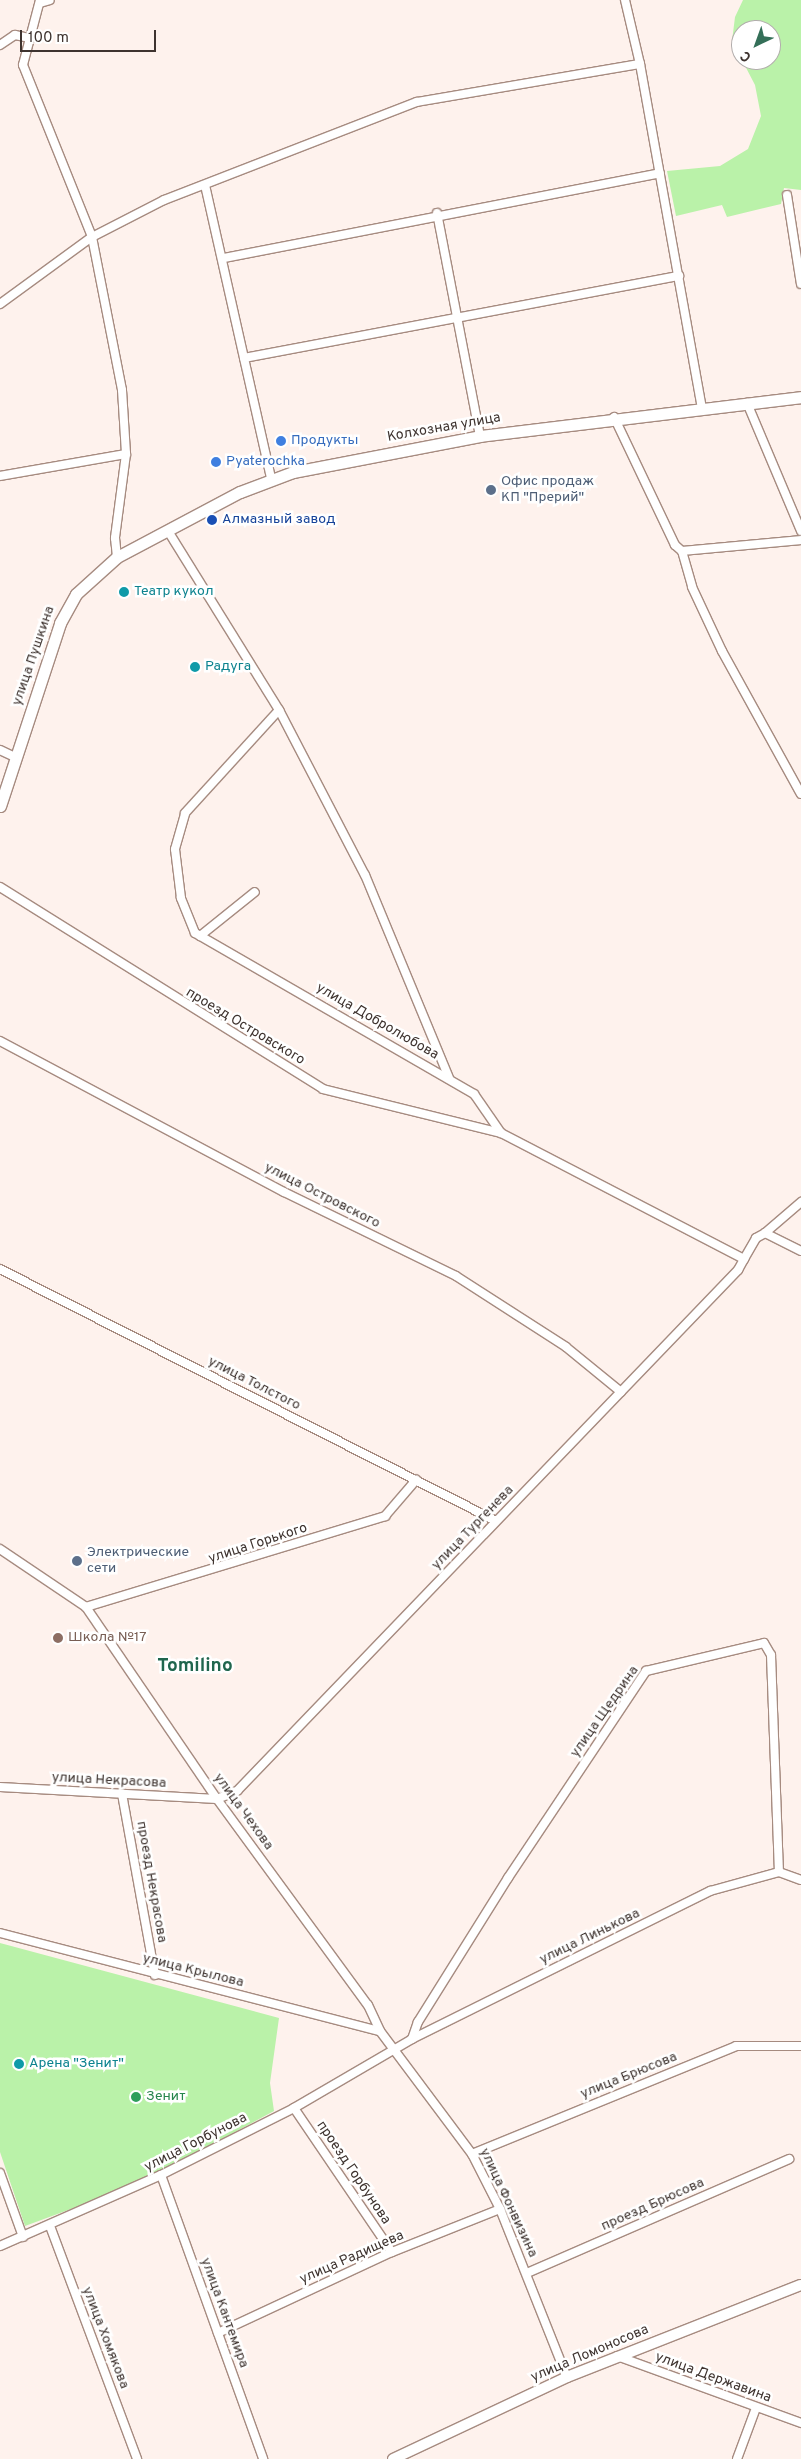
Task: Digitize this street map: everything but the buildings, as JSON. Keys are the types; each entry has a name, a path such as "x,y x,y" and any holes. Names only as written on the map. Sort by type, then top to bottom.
{"main road":[{"name":"Колхозная улица","path":"115,559 271,478 480,436 614,417 801,397"},
{"name":"улица Пушкина","path":"0,806 67,607 87,580 115,559"}],"street":[{"path":"50,0 40,1 23,65 92,237 122,390 126,454 115,538 115,559"},
{"path":"625,0 640,64 702,407"},
{"path":"0,45 15,35 29,38"},
{"path":"0,304 92,237 205,184 417,102 640,64"},
{"path":"224,258 437,213 660,172"},
{"path":"205,184 224,258 271,478"},
{"path":"787,195 801,284"},
{"path":"437,213 480,436"},
{"path":"244,358 679,276"},
{"path":"747,403 801,530"},
{"path":"614,417 675,546 682,551 692,587 722,651 801,794"},
{"path":"0,476 126,454"},
{"name":"улица Добролюбова","path":"168,531 279,710 365,875 449,1078"},
{"path":"682,551 801,540"},
{"path":"255,892 200,936 181,898 176,849 185,813 279,710"},
{"path":"0,750 17,758"},
{"name":"проезд Островского","path":"0,887 322,1089 500,1133 742,1262"},
{"name":"улица Добролюбова","path":"200,936 449,1078"},
{"name":"улица Островского","path":"0,1041 284,1192 456,1276 566,1347 621,1392"},
{"path":"449,1078 474,1094 500,1133"},
{"name":"улица Тургенева","path":"217,1799 237,1791 621,1392 742,1262 756,1238 765,1233 801,1202"},
{"path":"765,1233 801,1251"},
{"name":"улица Толстого","path":"0,1269 496,1522"},
{"name":"улица Горького","path":"86,1607 385,1516 416,1480"},
{"path":"0,1549 17,1558 86,1607"},
{"name":"улица Чехова","path":"86,1607 217,1799 368,2005 380,2031"},
{"name":"улица Щедрина","path":"412,2039 418,2022 508,1878 646,1671 764,1643 771,1655 779,1872"},
{"name":"улица Некрасова","path":"0,1787 217,1799"},
{"name":"проезд Некрасова","path":"122,1794 155,1975"},
{"path":"779,1872 801,1880"},
{"name":"улица Линькова","path":"396,2048 710,1891 779,1872"},
{"name":"улица Крылова","path":"0,1933 155,1975 380,2031"},
{"name":"улица Фонвизина","path":"380,2031 396,2048 472,2154 500,2209 567,2377"},
{"name":"улица Брюсова","path":"472,2154 736,2046 801,2046"},
{"name":"улица Горбунова","path":"0,2246 50,2226 161,2175 294,2108 396,2048"},
{"name":"проезд Горбунова","path":"294,2108 392,2252"},
{"name":"проезд Брюсова","path":"527,2274 789,2159"},
{"path":"0,2173 23,2237"},
{"name":"улица Кантемира","path":"161,2175 263,2459"},
{"name":"улица Радищева","path":"218,2334 392,2252 500,2209"},
{"name":"улица Хомякова","path":"50,2226 137,2459"},
{"name":"улица Ломоносова","path":"393,2459 567,2377 801,2285"},
{"name":"улица Державина","path":"617,2356 801,2423"},
{"path":"738,2459 756,2408"}],"green space":[{"path":"743,0 801,0 801,190 784,188 781,204 727,217 722,205 676,216 667,171 720,166 748,149 761,116 755,85 747,70 781,70 781,20 735,20"},
{"name":"Зенит","path":"0,1943 279,2018 270,2083 274,2111 136,2185 25,2226 0,2152"}],"place":[{"name":"Продукты","path":"281,441"},
{"name":"Pyaterochka","path":"216,462"},
{"name":"Офис продаж КП \"Прерий\"","path":"491,490"},
{"name":"Алмазный завод","path":"212,520"},
{"name":"Театр кукол","path":"124,592"},
{"name":"Радуга","path":"195,667"},
{"name":"Электрические сети","path":"77,1561"},
{"name":"Школа №17","path":"58,1638"},
{"name":"Арена \"Зенит\"","path":"19,2064"},
{"name":"Зенит","path":"136,2097"}],"district":[{"name":"Tomilino","path":"195,1667"}]}
